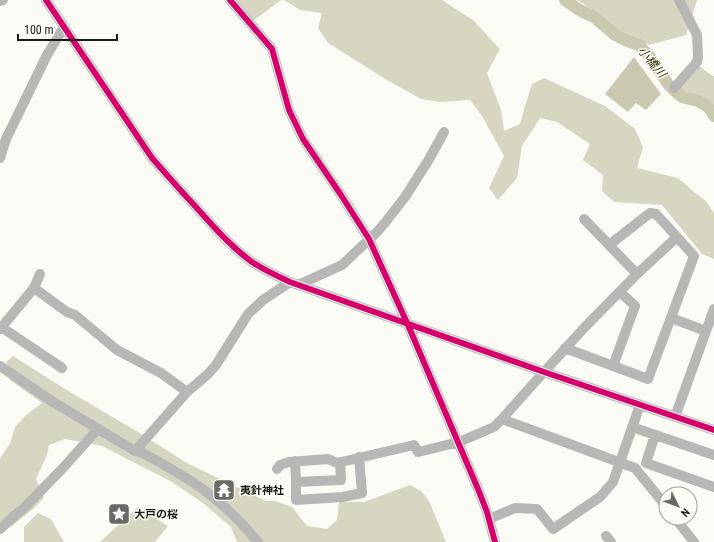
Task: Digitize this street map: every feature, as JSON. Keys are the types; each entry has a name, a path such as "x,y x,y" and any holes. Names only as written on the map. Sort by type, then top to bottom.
{"street":[{"path":"46,0 165,174 220,235 253,262 269,272 294,284 408,325 714,430"},
{"path":"230,0 272,49 289,110 303,139 369,239 459,442 484,503 495,542"},
{"path":"674,88 697,62 698,56 696,36 679,0"},
{"path":"0,158 3,136 64,27"},
{"path":"137,450 187,392 216,366 248,314 263,300 294,284 342,265 384,224 405,197 428,161 444,132"},
{"path":"565,348 648,379 694,256 656,214 650,213 609,245"},
{"path":"584,219 637,274"},
{"path":"277,469 280,465 289,462 328,459 337,463 414,445 418,452 459,442 494,427 565,348 637,274 678,237"},
{"path":"40,274 34,288 1,328 62,368"},
{"path":"34,288 67,312 75,315 117,350 161,373 187,392"},
{"path":"613,366 635,306 620,292"},
{"path":"675,417 714,309"},
{"path":"671,318 706,331"},
{"path":"0,366 54,402 135,452 137,450 179,474 206,492 222,504 258,542"},
{"path":"489,519 515,508 537,509 553,529 600,497 613,482 640,405"},
{"path":"502,419 635,468 658,496"},
{"path":"632,427 714,455"},
{"path":"0,529 23,509 98,429"},
{"path":"655,435 646,463 714,487"},
{"path":"295,462 296,500 343,497 362,494 359,457"},
{"path":"296,482 341,480 340,462"},
{"path":"681,526 694,542"}],"green space":[{"path":"234,0 281,0 253,21"},
{"path":"284,0 442,0 473,20 500,49 487,73 501,110 504,131 520,124 532,84 544,78 605,106 635,129 643,147 637,168 678,178 706,201 714,213 714,259 702,254 662,205 614,202 602,191 603,175 583,160 590,144 557,122 540,118 522,146 517,178 498,200 489,188 504,156 482,116 470,100 440,102 421,99 387,80 328,43 318,28 322,13 300,10"},
{"path":"577,0 697,0 686,35 649,45 616,30"},
{"path":"698,65 714,76 714,112 710,105 688,95 679,89"},
{"path":"13,356 187,463 266,501 275,501 292,507 307,526 327,529 337,520 339,502 364,502 410,485 421,491 429,501 446,542 237,542 231,527 203,503 172,482 102,446 65,439 49,445 47,455 36,479 44,498 12,526 0,526 0,458 10,444 15,427 25,416 42,403 10,380 6,362"},
{"path":"138,507 168,526 155,542 100,542"},
{"path":"38,513 51,519 64,542 24,542 24,527"}],"shaded area":[{"path":"634,57 661,94 646,110 636,103 628,112 605,94"}],"waterway":[{"name":"小橋川","path":"565,0 581,11 594,17 615,35 639,45 650,57 668,84 678,94 682,97 698,101 707,106 714,116"}],"cycle path":[{"path":"46,0 152,158 222,236 252,262 290,282 544,372 714,430"},
{"path":"230,0 272,49 289,110 303,139 369,239 408,325 478,489 487,512 495,542"}],"place":[{"name":"夷針神社","path":"224,490"},
{"name":"大戸の桜","path":"119,514"}]}
